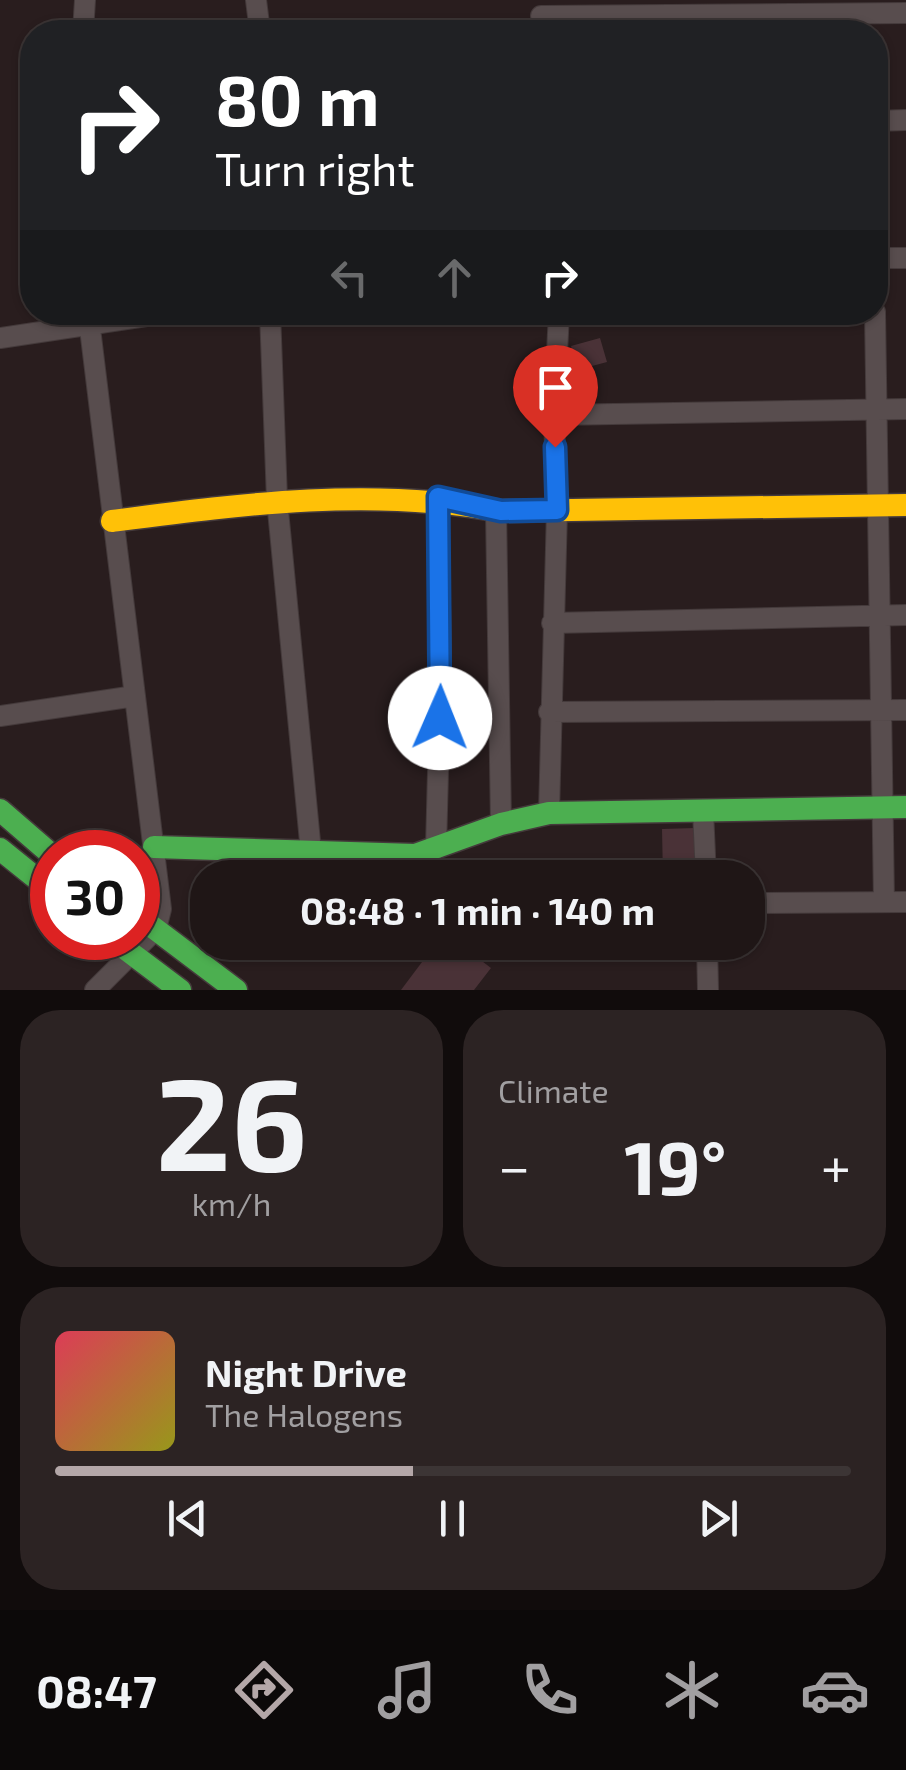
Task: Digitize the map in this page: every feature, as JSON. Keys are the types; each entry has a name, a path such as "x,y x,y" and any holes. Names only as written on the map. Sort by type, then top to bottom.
{"street":[{"path":"541,16 906,13"},
{"path":"0,338 57,325"},
{"path":"89,325 152,830"},
{"path":"270,325 277,500 311,852"},
{"path":"549,813 558,325"},
{"path":"875,325 880,712 895,807 884,902"},
{"path":"554,416 906,409"},
{"path":"112,521 341,495 438,497 496,510 906,505"},
{"path":"436,848 441,655 438,497"},
{"path":"496,510 500,824"},
{"path":"552,623 906,615"},
{"path":"0,716 135,696"},
{"path":"549,712 906,710"},
{"path":"160,847 415,854 500,824 549,813 895,807"},
{"path":"0,810 30,837"},
{"path":"703,810 705,860"},
{"path":"0,849 30,873"},
{"path":"765,904 906,902"},
{"path":"160,933 236,990"},
{"path":"95,990 129,960"},
{"path":"139,960 180,990"},
{"path":"708,960 708,990"}],"building":[{"path":"600,338 607,362 577,370 571,346"},
{"path":"695,828 696,860 663,860 662,829"},
{"path":"424,960 481,960 491,968 474,990 401,990"}],"traffic: fast":[{"path":"160,847 415,855 501,824 549,813 906,807"},
{"path":"0,810 30,836"},
{"path":"0,849 30,873"},
{"path":"160,933 236,990"},
{"path":"140,960 180,990"}],"traffic: slow":[{"path":"112,521 258,504 355,499 501,511 906,505"}],"route":[{"path":"440,718 438,497 501,511 557,510 555,447"}]}
